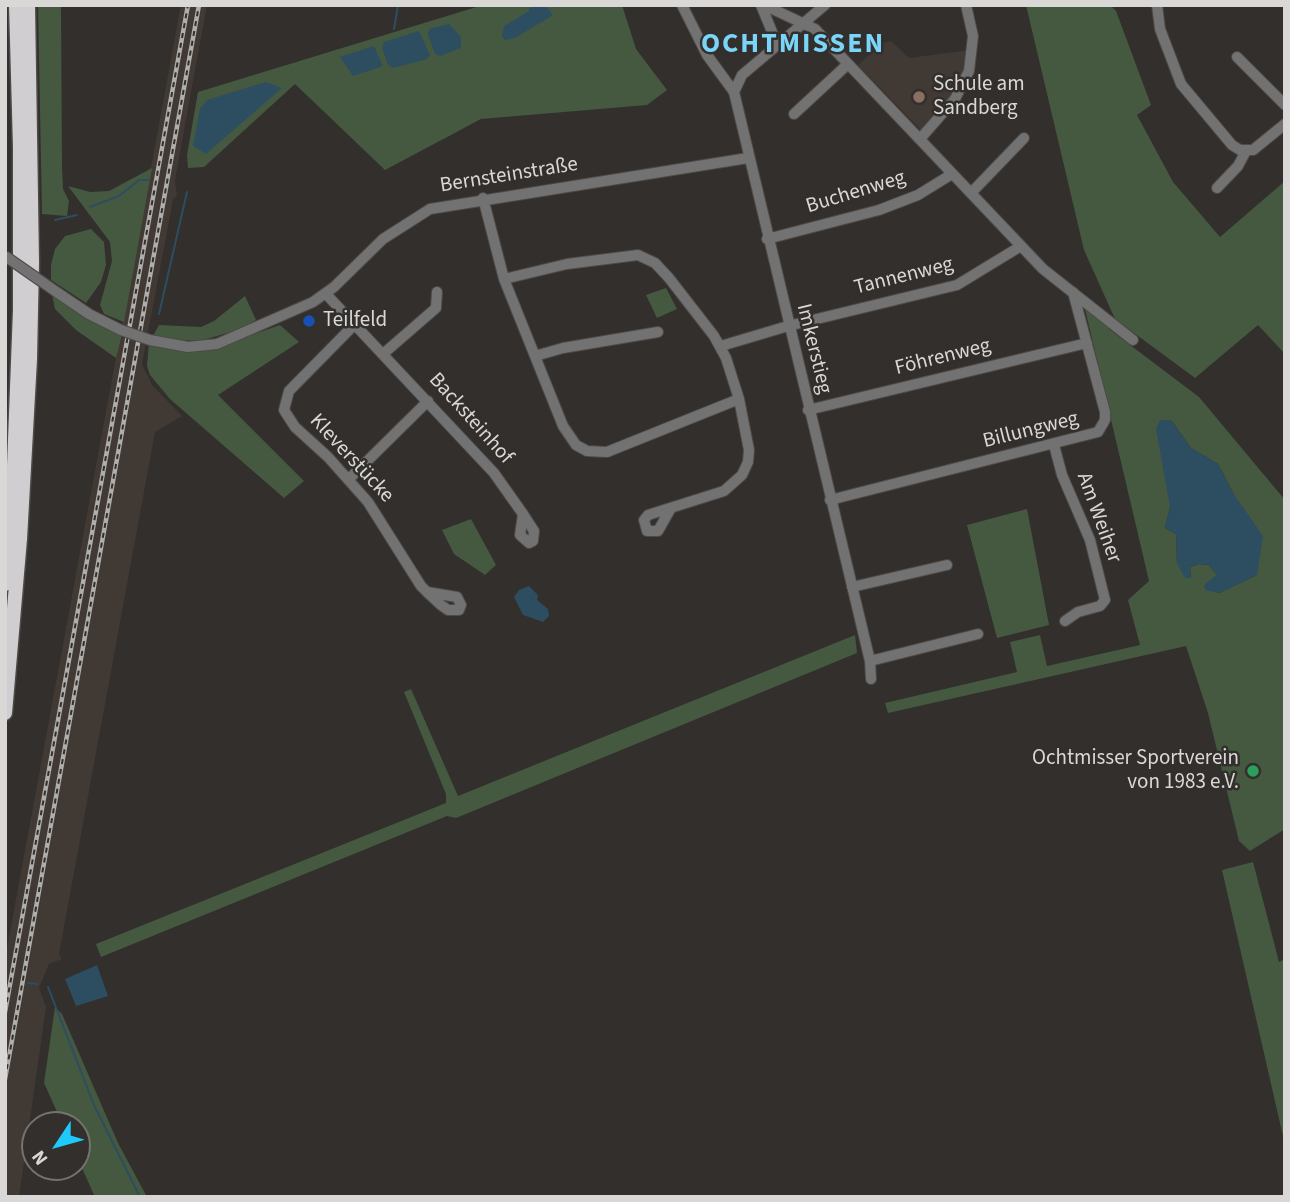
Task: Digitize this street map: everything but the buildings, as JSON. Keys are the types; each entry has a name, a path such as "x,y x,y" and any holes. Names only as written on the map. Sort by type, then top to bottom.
{"highway":[{"path":"5,584 20,323 20,147 16,5"},
{"path":"5,713 20,539 31,347 32,147 28,5"}],"street":[{"path":"682,5 707,55 734,92"},
{"path":"762,5 777,44"},
{"path":"762,5 815,30 1043,269 1133,340"},
{"path":"734,92 741,75 825,5"},
{"path":"920,139 955,99 969,71 973,36 966,5"},
{"path":"1157,5 1160,29 1181,84 1232,145 1246,151"},
{"path":"1237,57 1285,105"},
{"path":"794,114 849,64"},
{"name":"Imkerstieg","path":"734,92 870,661 871,679"},
{"path":"1217,188 1238,166 1246,151 1262,144 1285,124"},
{"path":"971,193 1024,138"},
{"name":"Bernsteinstraße","path":"5,256 89,314 121,330 150,340 188,347 217,344 326,294 400,225 430,209 483,198 748,158"},
{"name":"Buchenweg","path":"767,239 879,210 918,195 952,173"},
{"path":"483,198 504,279 568,437 587,451 607,453 739,399"},
{"name":"Tannenweg","path":"721,346 788,326 957,285 1021,246"},
{"path":"504,279 567,264 628,255 646,257 669,278 721,346 739,399 749,450 743,475 724,491 671,508"},
{"name":"Billungweg","path":"830,500 1091,436 1103,427 1105,420 1073,291"},
{"path":"383,354 436,309 437,292"},
{"name":"Backsteinhof","path":"326,294 494,473 523,514"},
{"name":"Kleverstücke","path":"354,325 289,391 285,401 288,419 349,479 386,527 427,593"},
{"path":"535,356 563,348 659,332"},
{"name":"Föhrenweg","path":"808,410 1087,343"},
{"path":"349,479 428,401"},
{"name":"Am Weiher","path":"1054,445 1062,475 1090,540 1105,600 1100,606 1079,612 1065,621"},
{"path":"852,587 947,565"},
{"path":"870,661 978,634"}],"shaded area":[{"path":"181,5 207,5 175,180 177,195 173,200 142,364 152,385 182,416 155,432 59,954 62,959 49,964 39,988 46,1007 31,1111 21,1111 19,1197 5,1197 5,959"},
{"name":"Schule am Sandberg","path":"891,41 909,58 970,50 960,83 923,132 858,65 882,43"}],"green space":[{"path":"38,5 61,5 62,167 63,189 69,201 67,216 42,214"},
{"path":"483,5 622,5 636,49 667,90 647,105 481,119 385,170 295,84 204,167 188,168 187,155 198,92"},
{"path":"1026,5 1110,5 1116,11 1151,105 1137,115 1173,182 1220,237 1285,181 1285,354 1258,325 1195,378 1115,319 1084,250"},
{"path":"152,168 124,322 104,314 100,305 112,261 110,242 68,186 90,192 109,191"},
{"path":"91,229 104,242 106,265 101,282 86,303 51,280 51,265 55,249 65,236"},
{"path":"666,288 677,309 657,318 646,295"},
{"path":"1081,292 1109,329 1199,397 1285,500 1285,829 1250,851 1239,841 1208,713 1186,646 888,713 885,703 1017,672 1010,642 1040,635 1047,666 1140,645 1128,600 1149,581","holes":["1171,420 1191,448 1218,464 1233,493 1257,575 1219,593 1204,587 1217,575 1209,565 1190,567 1191,578 1177,563 1176,534 1165,528 1170,507"]},
{"path":"52,294 85,317 122,334 116,358 76,330 55,309"},
{"path":"245,296 256,320 241,329 200,341 153,336 159,325 201,327 214,321"},
{"path":"280,325 299,342 218,395 304,481 284,498 170,399 150,375 147,366 149,343 179,350 245,337"},
{"path":"1027,509 1049,625 997,638 967,525"},
{"path":"471,519 496,565 485,575 454,554 442,530"},
{"path":"855,635 857,653 456,818 447,816 101,957 96,944 446,803 446,794 404,692 411,689 458,796"},
{"path":"1253,862 1279,962 1285,959 1285,1145 1222,870"},
{"path":"55,1007 62,1014 118,1143 147,1197 95,1197 88,1181 91,1181 91,1111 57,1111 44,1083"}],"water":[{"path":"530,5 545,5 553,15 515,38 505,40 502,37 504,26 529,11"},
{"path":"449,24 461,37 461,48 440,56 435,54 428,35 429,29"},
{"path":"419,31 430,55 427,59 393,68 388,65 382,48 384,42"},
{"path":"374,46 383,66 353,76 340,57"},
{"path":"266,82 282,88 206,154 193,146 200,109 207,100"},
{"path":"1160,420 1171,420 1191,448 1218,464 1233,493 1263,536 1257,575 1219,593 1205,590 1205,584 1217,575 1209,565 1190,567 1191,578 1185,578 1177,563 1176,534 1165,528 1170,507 1156,429"},
{"path":"529,586 538,595 537,600 548,609 549,616 543,622 523,615 514,597 519,590"},
{"path":"97,965 108,996 76,1006 65,979"}],"waterway":[{"path":"394,29 398,5"},
{"path":"90,207 119,196 139,180 148,180"},
{"path":"159,314 187,192"},
{"path":"55,220 77,215"},
{"path":"28,983 37,984"},
{"path":"48,987 94,1105 140,1197"}],"railway":[{"path":"5,1012 188,5"},
{"path":"5,1079 199,5"}],"place":[{"name":"Schule am Sandberg","path":"919,97"},
{"name":"Teilfeld","path":"309,321"},
{"name":"Ochtmisser Sportverein von 1983 e.V.","path":"1253,771"}],"district":[{"name":"OCHTMISSEN","path":"793,46"}]}
